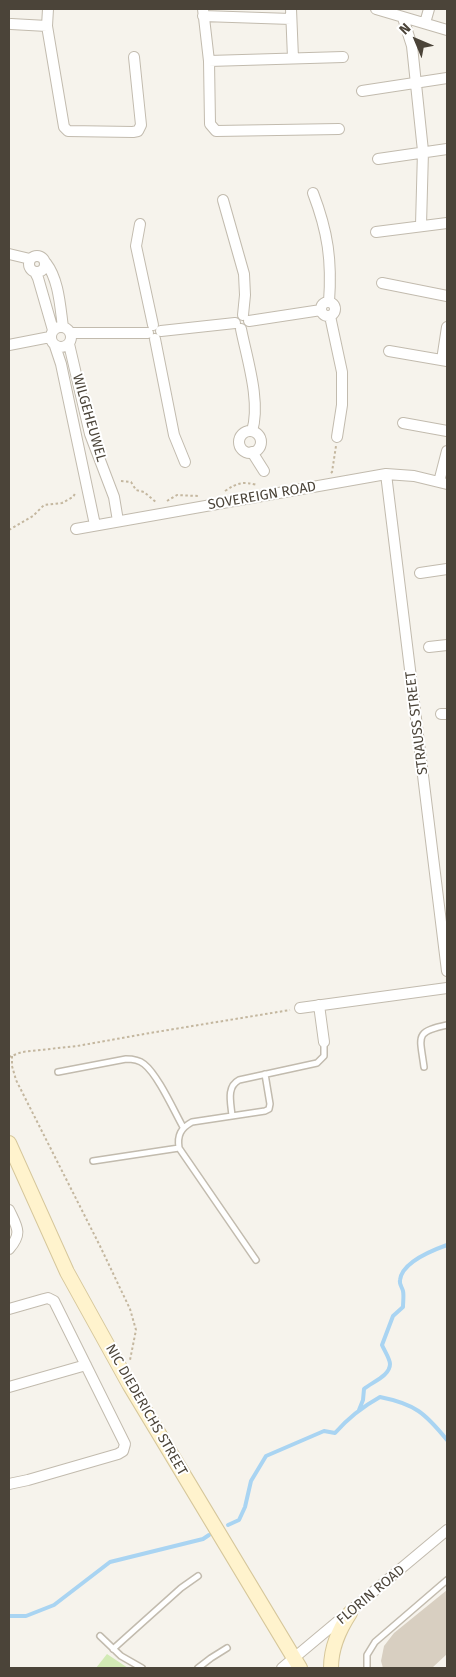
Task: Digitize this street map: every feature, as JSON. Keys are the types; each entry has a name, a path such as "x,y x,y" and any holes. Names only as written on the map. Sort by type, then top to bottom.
{"street":[{"path":"48,9 47,26 64,127 68,131 138,131 141,126 134,57"},
{"path":"376,9 447,30"},
{"path":"425,23 429,9"},
{"path":"293,58 291,14 203,13 209,61 210,124 216,131 338,129"},
{"path":"403,18 412,46 423,152 421,225"},
{"path":"9,24 47,26"},
{"path":"209,61 343,57"},
{"path":"362,91 447,78"},
{"path":"378,159 447,149"},
{"path":"314,193 327,240 331,272 329,302"},
{"path":"223,200 244,274 246,318"},
{"path":"376,232 447,223"},
{"path":"140,224 136,246 174,435 185,462"},
{"path":"9,254 30,259 35,256 41,256 46,263 53,276 58,334"},
{"path":"30,259 30,268 38,278 58,334"},
{"path":"34,272 41,271 46,263"},
{"path":"382,283 447,296"},
{"path":"321,310 323,304 329,302"},
{"path":"329,302 335,308 330,316"},
{"path":"252,432 256,415 250,375 237,317 246,318 321,310"},
{"path":"321,310 324,315 330,316"},
{"path":"330,316 342,372 342,405 337,437"},
{"path":"9,345 58,334 154,332 238,326"},
{"path":"389,350 444,360 447,327"},
{"name":"WILGEHEUWEL","path":"58,334 62,347 69,344 90,434 114,497 118,521"},
{"name":"WILGEHEUWEL","path":"58,334 61,364 95,525"},
{"path":"403,423 447,431"},
{"path":"252,432 259,436 259,448 252,452 244,451 239,444 239,440 244,433 252,432"},
{"path":"443,483 447,451"},
{"path":"252,452 264,471"},
{"name":"SOVEREIGN ROAD","path":"76,529 386,474 414,476 443,483"},
{"name":"STRAUSS STREET","path":"386,474 447,971"},
{"path":"420,573 447,569"},
{"path":"430,647 447,645"},
{"path":"300,1008 447,988"},
{"path":"319,1005 324,1042"},
{"name":"NIC DIEDERICHS STREET","path":"9,1143 67,1272 129,1384 297,1663"},
{"path":"9,1210 18,1228 18,1235 9,1249"},
{"path":"9,1309 48,1298 54,1301 125,1444 123,1451 118,1454 9,1484"},
{"path":"9,1387 86,1365"},
{"name":"FLORIN ROAD","path":"282,1668 297,1663 350,1612 447,1530"},
{"path":"331,1668 331,1658 335,1642 350,1612"}],"lane":[{"path":"424,1067 420,1040 422,1035 430,1029 447,1025"},
{"path":"232,1116 230,1092 234,1082 317,1063 324,1056 324,1042"},
{"path":"58,1072 126,1059 142,1063 154,1076 183,1127"},
{"path":"256,1260 180,1148 179,1135 183,1127 192,1122 265,1112 269,1109 270,1104 265,1074"},
{"path":"93,1161 180,1148"},
{"path":"113,1649 181,1588 198,1576"},
{"path":"367,1668 367,1656 375,1642 447,1580"},
{"path":"100,1636 121,1656 142,1668"},
{"path":"198,1668 227,1648"}],"path":[{"path":"324,474 332,472 337,437"},
{"path":"108,480 131,482 136,490 144,492 157,503 164,502 177,495 200,496"},
{"path":"225,491 235,484 242,482 259,486"},
{"path":"9,530 33,516 44,505 62,504 88,485"},
{"path":"129,1384 131,1355 136,1330 130,1309 16,1080 10,1056 22,1052 77,1046 150,1032 300,1008"}],"green space":[{"path":"107,1654 128,1668 96,1668"}],"building":[{"path":"447,1590 447,1654 432,1668 383,1668 381,1661 384,1646 394,1633"}],"waterway":[{"path":"359,1410 363,1400 364,1389 384,1375 389,1368 389,1360 382,1345 393,1316 403,1307 403,1293 400,1281 402,1274 412,1262 447,1245"},
{"path":"228,1525 239,1520 245,1507 251,1481 266,1456 324,1431 335,1433 356,1413 380,1397 402,1403 418,1411 447,1440"},
{"path":"9,1616 26,1616 54,1605 110,1562 203,1539 209,1535"}]}
